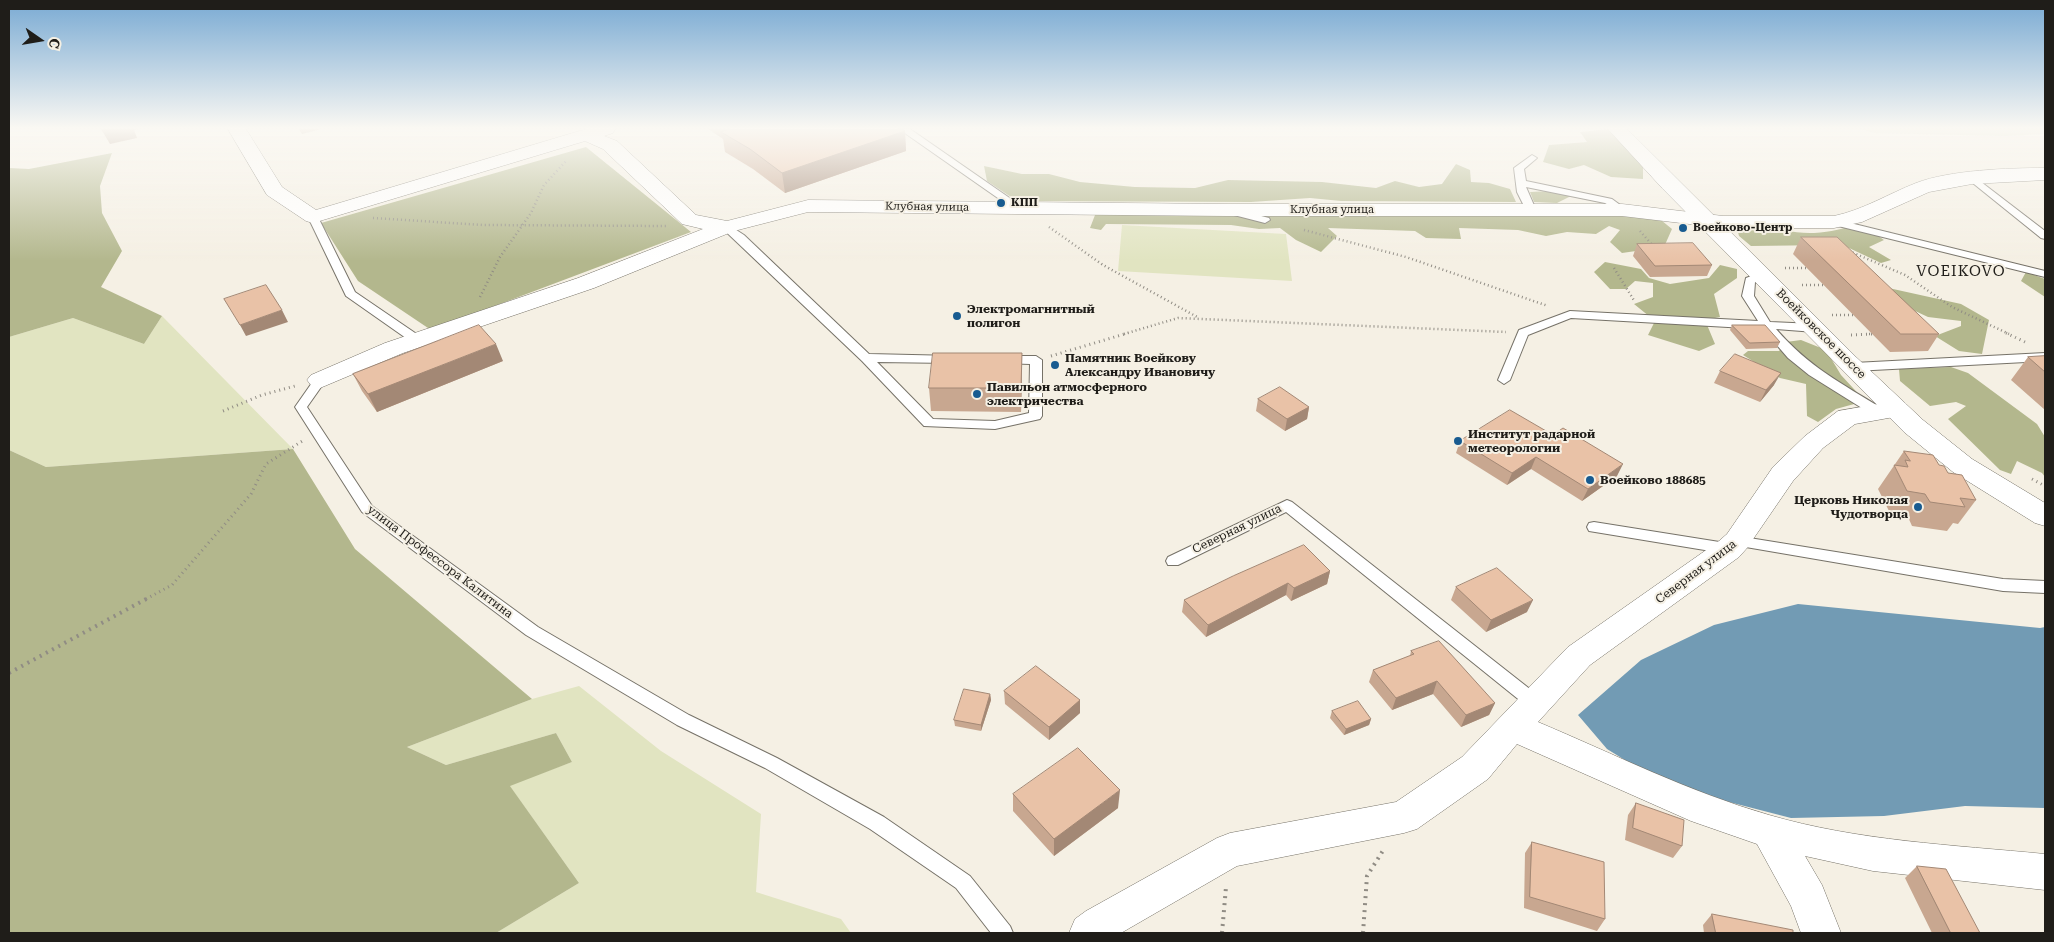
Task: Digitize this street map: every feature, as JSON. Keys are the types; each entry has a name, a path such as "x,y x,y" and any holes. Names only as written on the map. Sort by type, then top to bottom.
{"street":[{"path":"263,173 274,191 313,217 456,173"},
{"name":"Клубная улица","path":"639,173 689,220 726,228 808,206 1227,210 1622,210 1662,213 1707,221 1807,224 1855,218 1924,188 1972,178 2015,174 2045,174"},
{"name":"Воейковское шоссе","path":"1657,173 1678,196 1707,221 1854,367 1887,411 1992,486 2045,516"},
{"path":"1662,213 1660,205 1665,198 1678,196"},
{"path":"320,380 417,340 586,284 726,228"},
{"name":"Северная улица","path":"1230,850 1404,817 1475,768 1523,714 1579,656 1733,545 1783,474 1814,442 1847,417 1887,411"},
{"name":"Северная улица","path":"1523,714 1704,810 1770,832 1873,854 2045,872"},
{"path":"1770,832 1808,898 1821,933"},
{"path":"1089,933 1100,924 1230,850"}],"lane":[{"path":"967,173 1018,208"},
{"path":"1520,173 1522,192 1532,210"},
{"path":"1972,178 2045,236"},
{"path":"1522,183 1608,200 1622,210"},
{"path":"1227,210 1265,220"},
{"path":"313,217 350,294 417,340"},
{"path":"1834,222 2045,274"},
{"path":"726,228 740,237 866,358 929,423 995,425 1035,416 1036,360 996,360"},
{"path":"1762,275 1750,280 1748,296 1766,325 1792,354 1813,372 1887,411"},
{"path":"1504,380 1523,333 1570,314 1815,328"},
{"path":"1854,367 2045,357"},
{"path":"866,358 966,359"},
{"name":"улица Профессора Калитина","path":"320,380 300,407 367,509 532,631 684,720 771,763 877,823 963,882 1003,933"},
{"name":"Северная улица","path":"1173,561 1287,505 1523,714"},
{"path":"1594,527 1733,545 2002,585 2045,587"}],"path":[{"path":"474,321 481,293 500,257 522,225 544,185 555,173"},
{"path":"1018,208 1040,220 1103,265 1200,319"},
{"path":"1622,210 1658,253"},
{"path":"364,218 411,222 522,225 668,226"},
{"path":"1265,220 1406,256 1570,314"},
{"path":"1807,224 1849,251 1905,275 1952,307 2031,345"},
{"path":"1614,268 1644,317"},
{"path":"1036,360 1178,318 1523,333"},
{"path":"223,411 262,395 320,380"},
{"path":"9,673 172,585 251,494 266,464 317,432"},
{"path":"1363,933 1366,876 1404,817"},
{"path":"1222,933 1230,850"}],"green space":[{"path":"9,173 105,173 100,186 102,213 122,251 101,287 162,316 144,344 73,318 9,337"},
{"path":"495,173 618,173 691,232 431,330 358,281 321,223"},
{"path":"985,173 1049,174 1080,182 1135,187 1195,188 1228,180 1322,182 1376,188 1395,181 1419,187 1442,184 1450,173 1470,173 1471,182 1489,183 1510,189 1516,202 1341,201 1310,198 1251,202 1017,201 987,181"},
{"path":"1602,173 1643,173 1643,179 1611,177"},
{"path":"1550,191 1573,195 1557,203 1534,202 1530,192"},
{"path":"1273,213 1656,216 1672,229 1664,247 1622,253 1610,242 1620,230 1609,226 1596,234 1567,232 1546,236 1518,230 1459,228 1461,239 1426,238 1415,231 1328,228 1337,236 1321,252 1296,240 1280,228 1259,229 1231,225 1106,224 1101,230 1090,228 1095,215"},
{"path":"1122,225 1286,234 1292,281 1118,271"},
{"path":"1756,225 1807,233 1856,227 1864,229 1884,240 1869,247 1891,260 1881,263 1849,248 1830,245 1751,246 1739,236 1737,228"},
{"path":"1605,262 1641,269 1649,278 1670,284 1709,278 1720,265 1737,269 1737,278 1714,294 1720,317 1705,320 1715,344 1699,351 1648,335 1655,321 1634,304 1653,297 1653,283 1635,281 1626,289 1610,289 1594,272"},
{"path":"2026,272 2045,279 2045,297 2021,281"},
{"path":"1884,287 1961,304 1989,320 1982,354 1959,351 1935,336 1961,326 1961,321 1928,317 1885,297"},
{"path":"162,316 293,449 46,467 9,450 9,337 73,318 144,344"},
{"path":"1801,340 1826,350 1841,375 1865,401 1836,409 1818,422 1807,416 1806,384 1780,378 1743,355 1748,351 1779,351 1786,342"},
{"path":"1951,367 1968,373 2037,424 2045,437 2045,477 2042,473 2017,461 2011,474 2000,470 1948,419 1966,406 1956,402 1930,406 1900,381 1899,369"},
{"path":"293,449 355,549 532,699 407,747 446,765 556,733 572,762 510,786 579,883 496,933 9,933 9,450 46,467"},
{"path":"579,686 661,751 761,814 756,892 841,919 851,933 496,933 579,883 509,785 572,762 556,733 446,765 407,747 532,699"}],"water":[{"path":"1798,604 2045,627 2045,808 1965,806 1884,816 1791,818 1667,786 1607,749 1578,715 1641,660 1714,625"}],"building":[{"path":"1801,237 1837,237 1939,334 1901,334"},
{"path":"1693,243 1712,265 1655,266 1637,244"},
{"path":"266,285 282,310 240,325 224,299"},
{"path":"479,325 496,344 368,394 353,374"},
{"path":"1732,325 1765,325 1780,342 1750,343"},
{"path":"933,353 1022,353 1021,388 929,388"},
{"path":"1735,354 1781,373 1766,390 1720,371"},
{"path":"2045,356 2045,372 2028,357"},
{"path":"1280,387 1309,407 1287,419 1258,399"},
{"path":"1510,410 1553,435 1563,428 1623,464 1588,489 1536,457 1512,473 1460,441"},
{"path":"1904,451 1933,455 1939,465 1944,466 1948,473 1962,475 1976,500 1960,498 1965,507 1930,502 1925,494 1907,491 1894,465 1908,467 1905,460 1910,461"},
{"path":"1304,545 1330,571 1294,588 1288,583 1208,625 1184,600 1233,576"},
{"path":"1497,568 1533,600 1491,620 1456,587"},
{"path":"1439,641 1495,703 1466,715 1437,681 1396,698 1373,670 1414,654 1411,651"},
{"path":"1036,666 1080,700 1049,727 1004,691"},
{"path":"964,689 990,694 981,725 954,720"},
{"path":"1358,701 1371,719 1346,729 1332,711"},
{"path":"1078,748 1120,790 1054,839 1013,794"},
{"path":"1636,803 1684,820 1682,846 1633,828"},
{"path":"1532,842 1604,862 1605,919 1530,897"},
{"path":"1917,866 1946,869 1980,933 1951,933"},
{"path":"1712,914 1793,930 1793,933 1716,933"}],"place":[{"name":"КПП","path":"1001,203"},
{"name":"Воейково-Центр","path":"1683,228"},
{"name":"Электромагнитный полигон","path":"957,316"},
{"name":"Памятник Воейкову Александру Ивановичу","path":"1055,365"},
{"name":"Павильон атмосферного электричества","path":"977,394"},
{"name":"Институт радарной метеорологии","path":"1458,441"},
{"name":"Воейково 188685","path":"1590,480"},
{"name":"Церковь Николая Чудотворца","path":"1918,507"}],"district":[{"name":"VOEIKOVO","path":"1961,272"}]}
